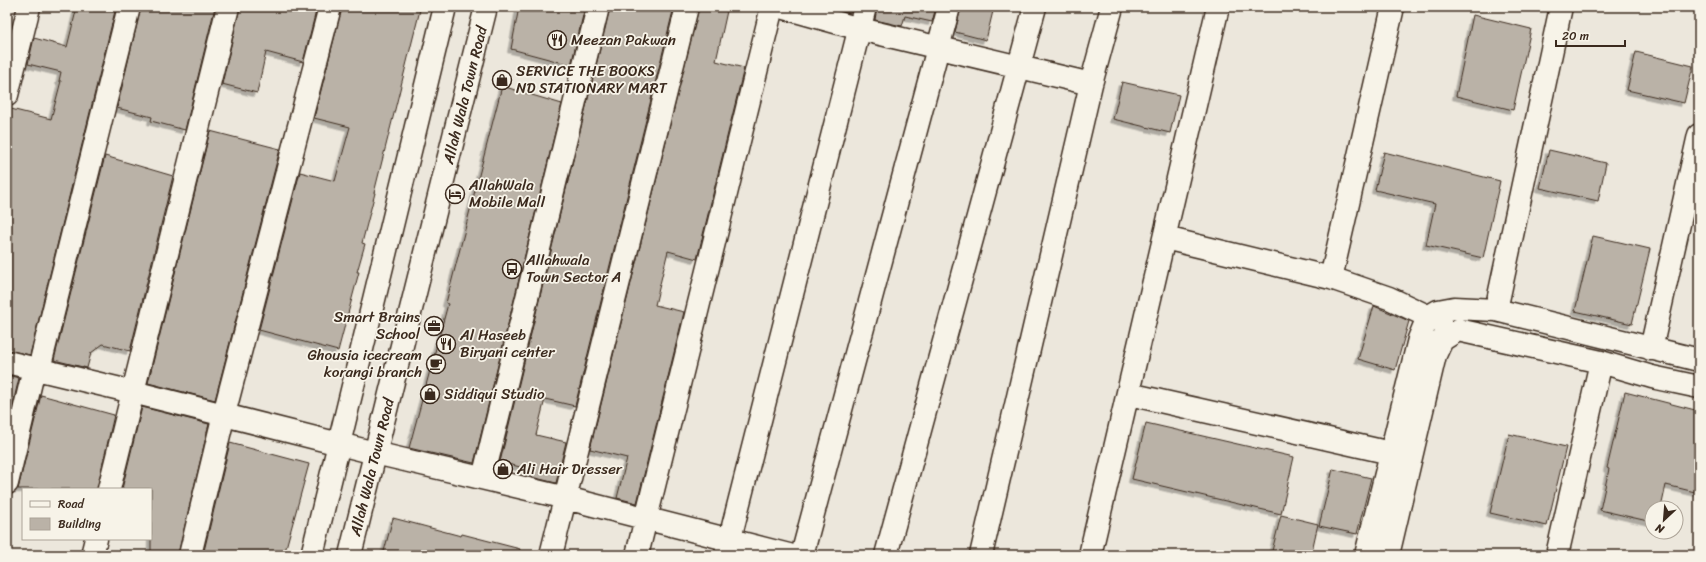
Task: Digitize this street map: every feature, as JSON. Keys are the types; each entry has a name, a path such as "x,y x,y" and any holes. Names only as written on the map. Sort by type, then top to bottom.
{"street":[{"path":"7,95 29,7"},
{"path":"7,483 129,7"},
{"path":"108,488 228,7"},
{"path":"190,555 224,414 330,7"},
{"path":"312,555 445,7"},
{"name":"Allah Wala Town Road","path":"350,555 486,7"},
{"path":"484,478 598,7"},
{"path":"551,555 687,7"},
{"path":"637,555 772,7"},
{"path":"781,7 860,29 1091,84"},
{"path":"727,548 865,7"},
{"path":"802,555 949,7"},
{"path":"886,555 1035,7"},
{"path":"981,555 1091,84 1112,7"},
{"path":"1090,555 1129,394 1218,7"},
{"path":"1331,278 1393,7"},
{"path":"1496,310 1561,7"},
{"path":"1651,349 1699,135"},
{"path":"1165,238 1331,278 1389,298 1458,330 1601,362 1652,377 1699,387"},
{"path":"1388,555 1419,339 1428,317 1438,311 1454,308 1496,310 1699,360"},
{"path":"1366,555 1435,355 1442,340 1458,330"},
{"path":"7,362 566,498 646,520 727,548 789,555"},
{"path":"1557,555 1601,362"},
{"path":"1129,394 1401,456"},
{"path":"92,555 96,540"}],"building":[{"path":"77,7 116,7 30,355 7,350 7,108 51,119 61,81 59,81 61,72 28,64 34,38 67,47"},
{"path":"141,7 215,7 185,130 151,121 152,117 117,108"},
{"path":"240,7 302,7 316,11 303,62 266,52 257,93 222,84"},
{"path":"342,7 420,7 420,10 362,243 365,244 357,272 359,272 338,351 259,330 300,172 335,181 350,127 314,118"},
{"path":"519,7 585,7 571,65 511,49"},
{"path":"610,7 674,7 575,406 545,399 536,435 566,442 556,483 527,476 528,469 500,462"},
{"path":"699,7 709,7 727,11 716,61 744,68 697,259 668,251 655,305 684,312 637,503 617,498 627,458 590,449"},
{"path":"839,7 852,7 850,13 838,10"},
{"path":"877,7 936,7 932,22 905,16 902,26 875,20"},
{"path":"961,7 994,7 986,40 955,32"},
{"path":"1473,15 1531,29 1513,110 1456,96"},
{"path":"1636,52 1693,66 1684,103 1627,90"},
{"path":"1122,82 1179,95 1170,133 1113,119"},
{"path":"502,86 562,104 474,463 409,448 448,304 446,303"},
{"path":"210,131 280,149 215,400 148,383"},
{"path":"1549,150 1606,163 1598,201 1540,188"},
{"path":"1384,152 1500,181 1483,258 1426,245 1435,204 1375,190"},
{"path":"105,156 173,176 130,351 103,344 91,353 87,368 54,360"},
{"path":"1593,236 1650,249 1632,324 1575,311"},
{"path":"1374,306 1409,321 1395,370 1358,359"},
{"path":"7,375 19,378 7,429"},
{"path":"1625,392 1699,411 1699,493 1666,485 1663,500 1644,500 1644,520 1600,510 1609,469 1607,468"},
{"path":"41,395 114,415 97,488 18,489"},
{"path":"142,407 209,424 178,555 151,555 152,488 122,488"},
{"path":"1146,423 1294,457 1281,514 1132,479"},
{"path":"1509,434 1566,447 1547,526 1490,513"},
{"path":"230,443 309,464 284,555 203,555"},
{"path":"1333,469 1371,478 1357,534 1319,526"},
{"path":"1281,515 1318,524 1311,555 1271,555"},
{"path":"393,518 461,536 462,534 520,549 519,555 383,555"}],"place":[{"name":"Meezan Pakwan","path":"557,40"},
{"name":"SERVICE THE BOOKS ND STATIONARY MART","path":"502,80"},
{"name":"AllahWala Mobile Mall","path":"455,194"},
{"name":"Allahwala Town Sector A","path":"512,269"},
{"name":"Smart Brains School","path":"434,326"},
{"name":"Al Haseeb Biryani center","path":"446,344"},
{"name":"Ghousia icecream korangi branch","path":"436,364"},
{"name":"Siddiqui Studio","path":"430,394"},
{"name":"Ali Hair Dresser","path":"503,469"}]}
